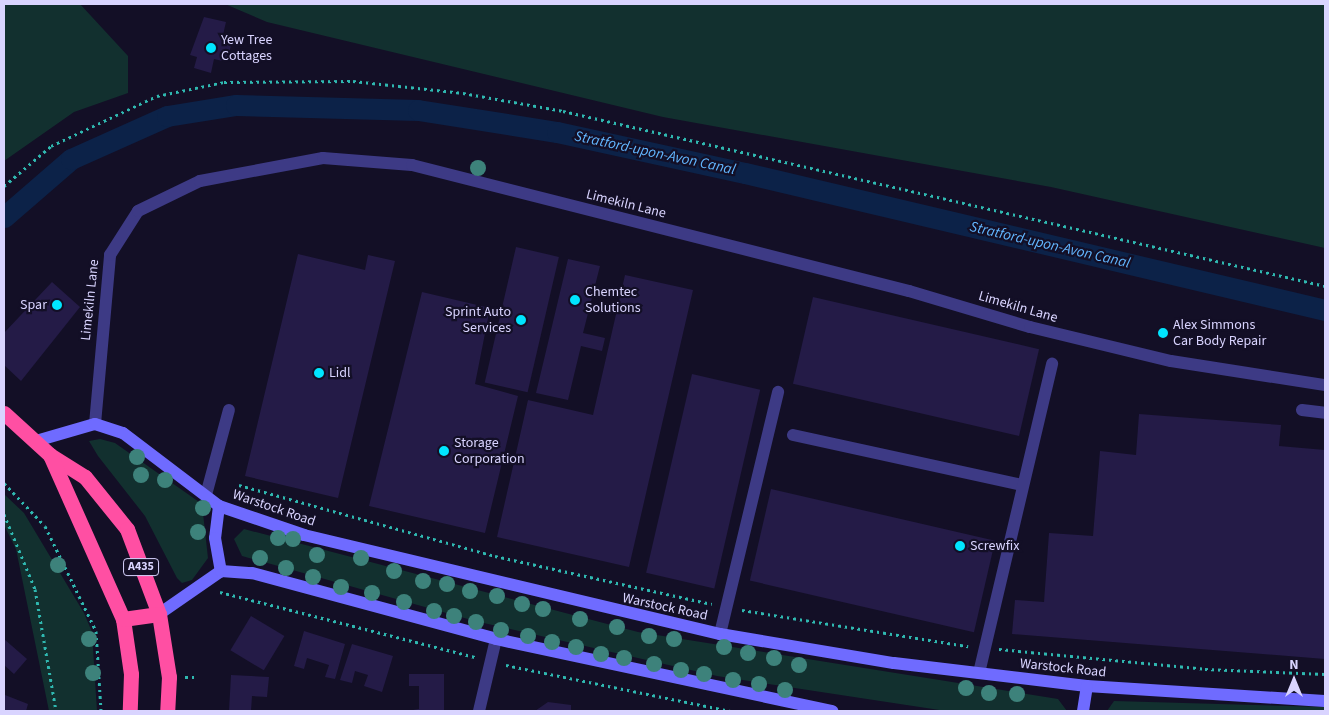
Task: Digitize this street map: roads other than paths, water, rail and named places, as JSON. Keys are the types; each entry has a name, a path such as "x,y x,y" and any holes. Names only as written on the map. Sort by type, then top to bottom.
{"highway":[{"name":"A435","path":"4,413 50,455 85,476 127,529 159,614 169,677 167,711"},
{"name":"A435","path":"50,455 122,619 131,674 130,711"},
{"path":"122,619 159,614"}],"street":[{"name":"Limekiln Lane","path":"95,424 110,255 138,211 200,182 323,158 412,165 909,291 1030,328 1171,361 1325,385"},
{"path":"979,673 1052,363"},
{"path":"720,634 778,392"},
{"path":"206,495 229,410"},
{"path":"1302,410 1325,413"},
{"path":"36,441 95,424"},
{"name":"Warstock Road","path":"95,424 122,433 219,506 304,536 720,634 979,673 1086,686 1325,701"},
{"path":"793,435 1023,485"},
{"path":"219,506 214,538 221,572"},
{"path":"159,614 221,572 252,573 496,639 832,711"},
{"path":"479,711 496,639"},
{"path":"1083,711 1086,686"}],"waterway":[{"name":"Stratford-upon-Avon Canal","path":"4,217 71,159 167,116 236,105 418,110 557,132 745,173 1325,310"}],"place":[{"name":"Yew Tree Cottages","path":"211,48"},
{"name":"Chemtec Solutions","path":"575,300"},
{"name":"Spar","path":"57,305"},
{"name":"Sprint Auto Services","path":"521,320"},
{"name":"Alex Simmons Car Body Repair","path":"1163,333"},
{"name":"Lidl","path":"319,373"},
{"name":"Storage Corporation","path":"444,451"},
{"name":"Screwfix","path":"960,546"}]}
